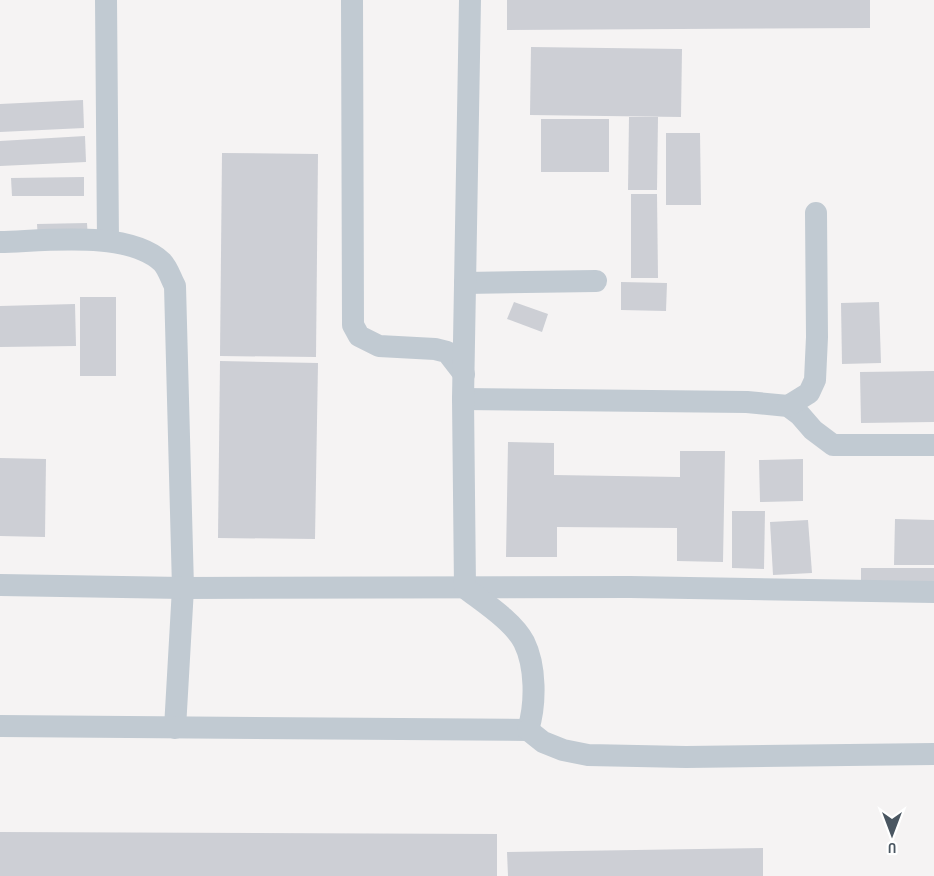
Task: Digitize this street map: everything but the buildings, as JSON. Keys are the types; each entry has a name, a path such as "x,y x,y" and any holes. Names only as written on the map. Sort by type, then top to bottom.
{"lane":[{"path":"106,0 108,241"},
{"path":"352,0 353,325 359,336 379,346 435,349 447,352 464,374"},
{"path":"465,588 463,399 470,0"},
{"path":"788,406 809,393 815,380 816,213"},
{"path":"0,242 108,241 146,250 164,264 175,286 183,588 176,718"},
{"path":"465,283 596,281"},
{"path":"463,399 747,402 788,406 833,445 934,445"},
{"path":"0,585 183,588 630,587 934,592"},
{"path":"465,588 504,618 524,641 533,677 533,706 528,729"},
{"path":"0,726 176,718 528,729 543,742 563,750 588,755 686,757 934,754"}]}
